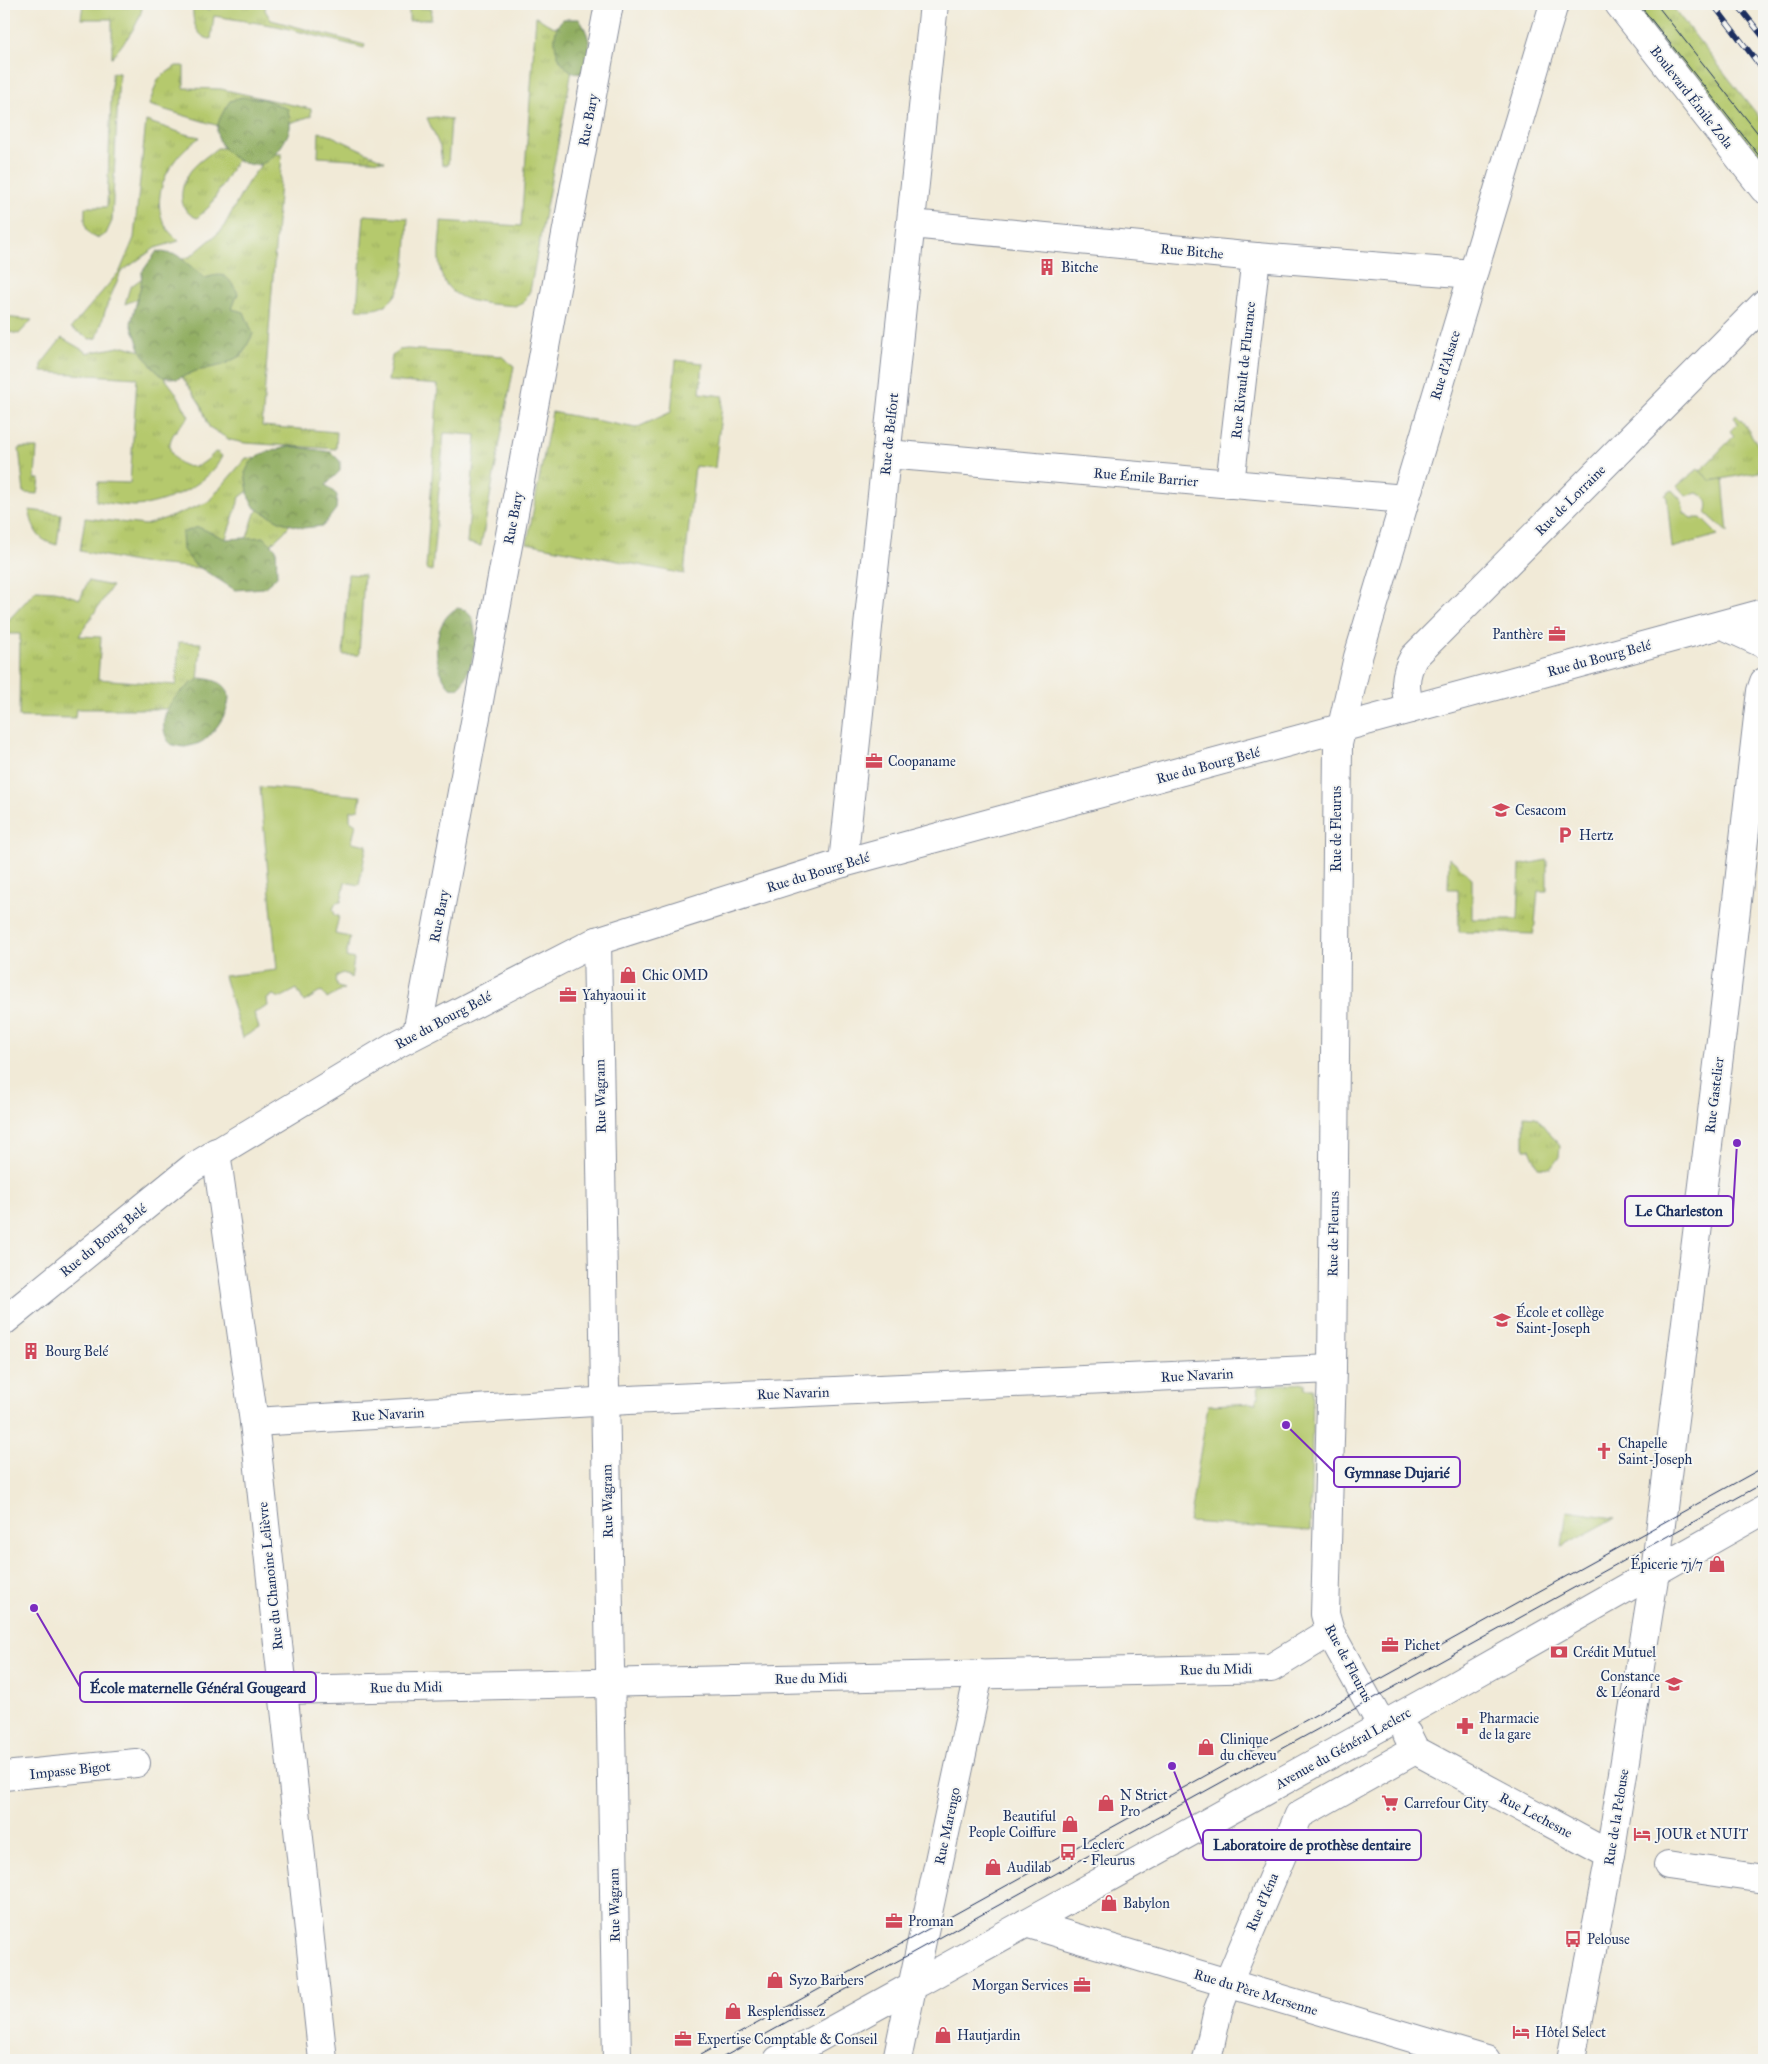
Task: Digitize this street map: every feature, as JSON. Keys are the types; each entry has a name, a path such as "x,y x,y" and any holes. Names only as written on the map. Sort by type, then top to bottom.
{"street":[{"name":"Rue Bary","path":"417,1032 609,4"},
{"name":"Rue de Belfort","path":"843,864 934,4"},
{"name":"Rue d'Alsace","path":"1341,728 1358,657 1554,4"},
{"name":"Boulevard Émile Zola","path":"1619,4 1764,189"},
{"name":"Rue Bitche","path":"911,224 1256,257 1473,274"},
{"name":"Rue Rivault de Flurance","path":"1230,484 1256,257"},
{"name":"Rue de Lorraine","path":"1410,710 1405,684 1407,671 1414,657 1764,304"},
{"name":"Rue Émile Barrier","path":"887,454 1405,499"},
{"name":"Rue du Bourg Belé","path":"4,1321 192,1168 216,1152 417,1032 597,941 843,864 1723,625 1764,612"},
{"path":"1723,625 1764,644"},
{"name":"Rue Gastelier","path":"1655,1572 1721,1040 1761,691 1764,682"},
{"name":"Rue de Fleurus","path":"1341,728 1336,770 1332,1369 1325,1614 1330,1632 1390,1722"},
{"name":"Rue Wagram","path":"597,941 617,2060"},
{"name":"Rue du Chanoine Lelièvre","path":"216,1152 254,1422 323,2060"},
{"name":"Rue Navarin","path":"254,1422 605,1401 1332,1369"},
{"name":"Avenue du Général Leclerc","path":"778,2060 1390,1722 1764,1510"},
{"name":"Rue de la Pelouse","path":"1571,2060 1610,1855 1655,1572"},
{"name":"Rue du Midi","path":"282,1690 1271,1668 1330,1632"},
{"name":"Rue Marengo","path":"896,2060 979,1674"},
{"path":"1390,1722 1415,1750"},
{"name":"Rue Lechesne","path":"1415,1750 1610,1855"},
{"name":"Rue d'Iéna","path":"1207,2060 1218,2010 1228,1983 1300,1814 1415,1750"},
{"name":"Impasse Bigot","path":"4,1776 136,1763"},
{"path":"1668,1865 1764,1879"},
{"name":"Rue du Père Mersenne","path":"1026,1923 1486,2060"}],"green space":[{"path":"83,4 143,4 135,26 112,58 112,19 81,19"},
{"path":"211,4 266,4 265,10 271,20 365,45 364,48 277,26 214,16 211,39 206,38 196,28 193,8 210,10"},
{"path":"409,4 419,4 419,8 432,9 431,19 409,21"},
{"path":"1629,4 1670,4 1764,123 1764,175"},
{"path":"536,16 548,24 562,28 581,23 530,291 523,303 517,306 477,302 455,294 447,286 441,275 439,255 441,221 521,226"},
{"path":"563,19 579,19 589,40 588,60 581,74 573,72 566,67 560,60 557,52 555,34"},
{"path":"176,66 184,66 184,88 221,89 311,109 311,116 265,131 219,126 149,105 158,79"},
{"path":"112,73 119,73 112,221 106,234 98,238 87,230 85,207 107,207"},
{"path":"241,97 263,99 288,109 290,126 288,133 277,152 261,164 255,165 241,162 229,154 218,136 217,129 224,111 230,101"},
{"path":"427,118 451,119 448,165 442,165 440,147"},
{"path":"146,121 200,137 175,160 164,179 161,189 160,210 163,220 168,230 179,241 155,248 121,272 107,305 97,338 90,339 71,328 120,271 134,238"},
{"path":"319,132 332,136 385,161 318,157"},
{"path":"217,148 230,148 238,158 210,206 197,218 185,209 183,203 182,196 185,182 192,169"},
{"path":"269,154 282,154 262,426 337,432 336,449 245,443 230,440 209,427 201,405 176,368 162,300 137,299 125,304 130,287 153,270 191,256 222,230 248,182"},
{"path":"364,215 408,218 405,265 402,280 397,293 388,303 375,309 357,309"},
{"path":"157,251 177,255 205,278 221,275 231,282 238,293 232,309 244,312 253,334 242,355 223,365 196,371 177,379 163,377 153,368 140,349 131,323 141,285 142,272"},
{"path":"4,317 32,320 19,334 4,331"},
{"path":"62,338 88,353 124,346 145,352 177,394 189,417 178,428 171,439 171,453 177,461 191,467 202,464 215,452 219,453 222,456 216,466 197,484 159,502 135,506 96,501 98,482 130,483 137,378 42,372 42,363"},
{"path":"399,350 501,356 514,366 481,546 467,543 476,435 444,433 432,571 426,569 438,385 388,381 392,356"},
{"path":"676,360 703,363 700,393 723,396 715,468 695,466 684,574 527,543 552,412 636,428 671,412"},
{"path":"1736,415 1764,454 1764,471 1711,481 1700,471 1734,436 1730,431 1737,424 1734,418"},
{"path":"290,446 331,452 340,461 340,471 326,485 337,495 336,509 323,526 303,528 281,522 255,508 249,498 245,473 250,463 261,454"},
{"path":"19,448 37,448 35,479 40,479 38,494 24,493"},
{"path":"246,458 335,463 274,472 240,497 225,541 224,570 140,563 80,551 85,518 145,525 173,516 208,502"},
{"path":"1698,469 1711,481 1723,479 1728,533 1706,513 1708,504 1703,496 1697,493 1686,496 1677,486"},
{"path":"1672,490 1682,501 1684,513 1692,518 1701,518 1718,535 1672,548 1667,498 1665,495"},
{"path":"265,503 297,515 284,532 272,543 277,563 273,564 246,540 255,513"},
{"path":"29,510 61,514 57,545 40,537 35,529"},
{"path":"198,527 226,539 264,537 276,549 277,576 264,588 235,590 194,564 183,550 182,533"},
{"path":"348,574 364,575 359,655 343,655"},
{"path":"88,581 112,586 79,636 101,637 98,679 176,685 179,642 201,643 193,745 175,744 174,709 76,709 75,718 19,717 20,634 4,634 4,625 36,590 55,591 80,599"},
{"path":"457,608 466,610 473,619 476,639 471,665 462,684 458,688 450,687 439,668 437,657 438,634 442,623"},
{"path":"201,678 218,682 228,691 228,706 224,715 220,723 201,742 185,747 170,744 165,734 165,714 176,697 184,689"},
{"path":"260,787 361,796 359,809 350,811 350,820 356,824 352,842 367,845 359,885 345,882 341,902 336,903 333,909 335,915 339,916 335,934 350,937 346,957 354,959 351,979 343,973 337,976 335,980 338,987 344,989 327,999 322,991 304,1002 297,989 280,998 273,995 267,999 268,1006 254,1013 259,1028 242,1038 224,976 277,970"},
{"path":"1449,857 1472,878 1472,919 1518,919 1520,865 1547,860 1547,891 1538,891 1534,934 1459,932 1458,889 1448,889"},
{"path":"1524,1116 1536,1117 1560,1146 1559,1157 1551,1168 1538,1167 1530,1149 1524,1149"},
{"path":"1305,1383 1305,1389 1313,1389 1310,1531 1189,1522 1208,1405 1256,1403 1259,1397 1258,1386"},
{"path":"1567,1511 1615,1518 1562,1547"}],"tram line":[{"path":"1639,4 1764,162"},
{"path":"1656,4 1764,141"},
{"path":"691,2060 1764,1467"},
{"path":"718,2060 1764,1483"}],"railway":[{"path":"1713,4 1764,71"},
{"path":"1737,4 1764,38"},
{"path":"1761,4 1764,8"}],"place":[{"name":"Bitche","path":"1047,267"},
{"name":"Panthère","path":"1557,634"},
{"name":"Coopaname","path":"874,761"},
{"name":"Cesacom","path":"1501,810"},
{"name":"Hertz","path":"1565,835"},
{"name":"Chic OMD","path":"628,975"},
{"name":"Yahyaoui it","path":"568,995"},
{"name":"Le Charleston","path":"1737,1143"},
{"name":"École et collège Saint-Joseph","path":"1502,1320"},
{"name":"Bourg Belé","path":"31,1351"},
{"name":"Gymnase Dujarié","path":"1286,1425"},
{"name":"Chapelle Saint-Joseph","path":"1604,1451"},
{"name":"Épicerie 7j/7","path":"1717,1564"},
{"name":"École maternelle Général Gougeard","path":"34,1608"},
{"name":"Pichet","path":"1390,1645"},
{"name":"Crédit Mutuel","path":"1559,1652"},
{"name":"Constance & Léonard","path":"1674,1684"},
{"name":"Pharmacie de la gare","path":"1465,1726"},
{"name":"Clinique du cheveu","path":"1206,1747"},
{"name":"Laboratoire de prothèse dentaire","path":"1172,1766"},
{"name":"N Strict Pro","path":"1106,1803"},
{"name":"Carrefour City","path":"1390,1803"},
{"name":"Beautiful People Coiffure","path":"1070,1824"},
{"name":"JOUR et NUIT","path":"1642,1834"},
{"name":"Leclerc - Fleurus","path":"1068,1852"},
{"name":"Audilab","path":"993,1867"},
{"name":"Babylon","path":"1109,1903"},
{"name":"Proman","path":"894,1921"},
{"name":"Pelouse","path":"1573,1939"},
{"name":"Syzo Barbers","path":"775,1980"},
{"name":"Morgan Services","path":"1082,1985"},
{"name":"Resplendissez","path":"733,2011"},
{"name":"Hôtel Select","path":"1521,2032"},
{"name":"Hautjardin","path":"943,2035"},
{"name":"Expertise Comptable & Conseil","path":"683,2039"}]}
